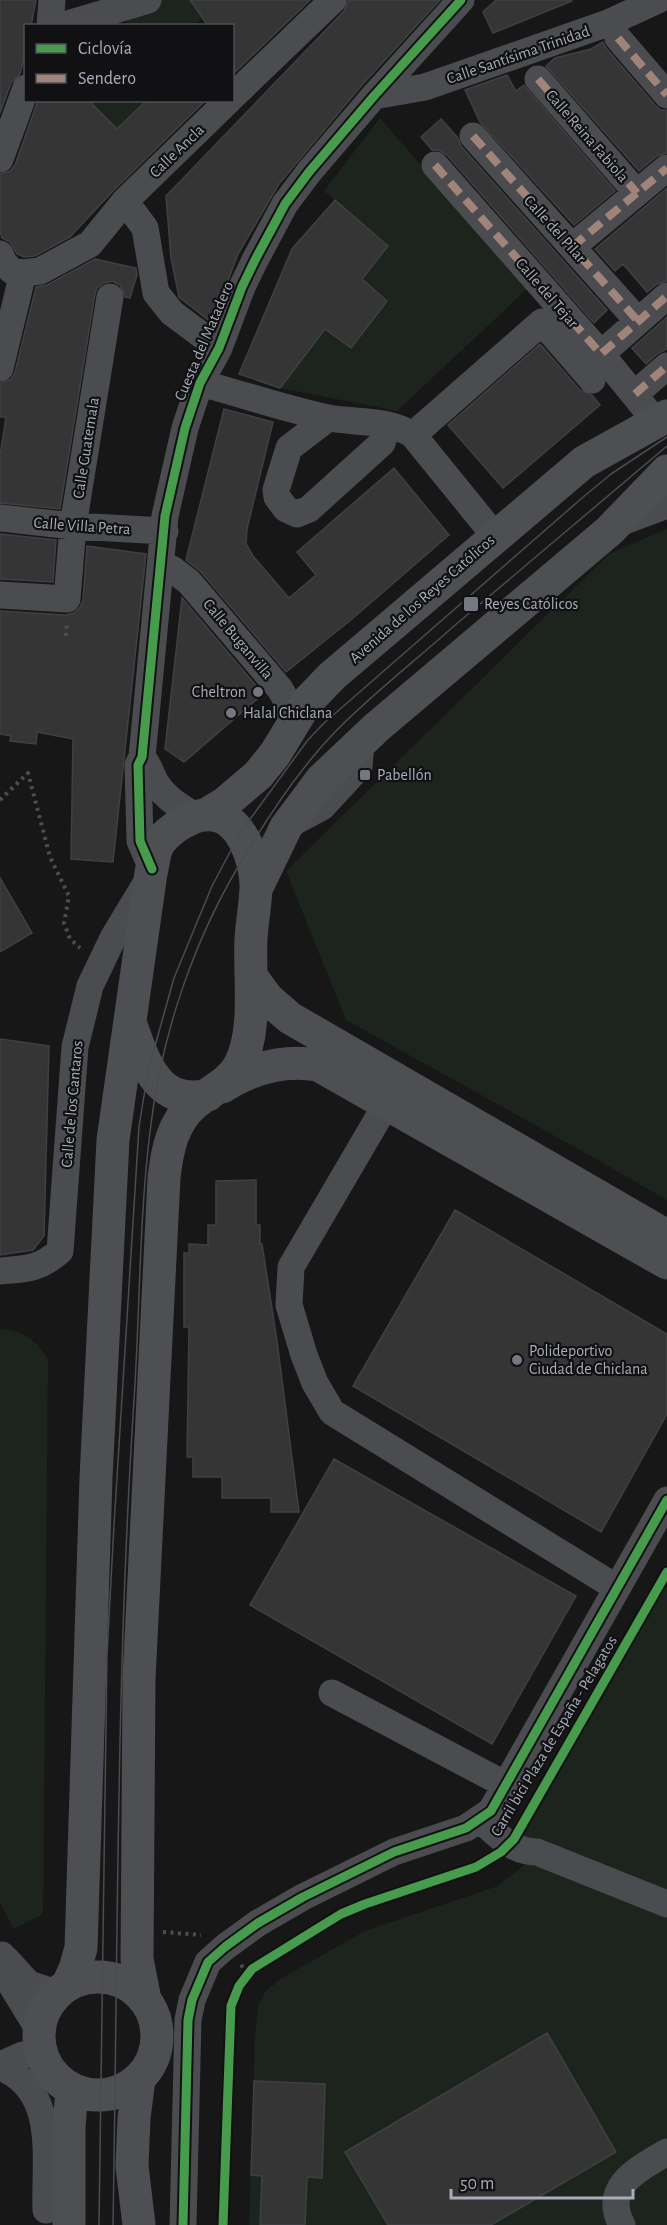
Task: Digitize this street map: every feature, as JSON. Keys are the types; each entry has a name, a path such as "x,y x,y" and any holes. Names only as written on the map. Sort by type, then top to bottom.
{"main road":[{"name":"Avenida de los Reyes Católicos","path":"62,1988 75,1969 81,1948 96,1478 113,1140 129,1021 157,847 178,825 225,803 258,775 292,729 306,703 332,676 495,536 584,462 662,419"},
{"path":"256,888 286,827 321,780 361,742 615,525 667,471"},
{"path":"129,1021 144,1062 158,1082 171,1091 198,1098 213,1092 240,1064 247,1044 250,1018 255,868 249,848 240,833 222,819 202,815"},
{"path":"251,976 267,999 290,1018 667,1236"},
{"path":"145,2000 129,1985 110,1978 90,1977 62,1988 45,2010 40,2041 50,2071 72,2089 84,2093 107,2095 129,2087 139,2079 148,2068 157,2041 155,2020 145,2000 137,1959 139,1679 164,1178 167,1149 184,1114 195,1103 234,1079 269,1065 301,1062 318,1065 667,1263"},
{"path":"139,2079 134,2118 132,2166 139,2225"},
{"path":"54,2220 70,2172 69,2127 72,2089"}],"street":[{"path":"50,24 52,0"},
{"path":"68,24 148,0"},
{"path":"234,95 333,0"},
{"name":"Cuesta del Matadero","path":"152,871 140,841 138,765 142,757 165,516 185,428 200,383 219,348 242,287 285,204 309,172 374,96 461,0"},
{"name":"Calle Santísima Trinidad","path":"374,96 425,87 608,23 658,0"},
{"path":"618,38 667,95"},
{"name":"Calle Reina Fabiola","path":"537,79 637,193"},
{"path":"0,159 24,93"},
{"name":"Calle Ancla","path":"23,273 40,271 90,244 125,201 227,102"},
{"name":"Calle del Pilar","path":"473,136 638,321"},
{"name":"Calle del Tejar","path":"435,165 634,394 662,419"},
{"path":"572,247 667,168"},
{"path":"125,201 145,228 156,293 172,313 219,348"},
{"path":"0,254 3,263 12,271 23,273 0,368"},
{"path":"601,354 667,296"},
{"name":"Calle Guatemala","path":"0,595 67,598 73,526 110,297"},
{"path":"413,435 542,322 592,380"},
{"path":"634,394 667,366"},
{"path":"200,383 328,418 402,428 413,435 495,536"},
{"path":"328,418 289,448 276,490 281,504 293,512 301,513 309,509 382,443 388,425"},
{"path":"615,525 667,505"},
{"name":"Calle Villa Petra","path":"0,518 73,526 165,531"},
{"name":"Calle Buganvilla","path":"161,566 172,569 189,582 280,688 289,703 292,729"},
{"path":"142,757 149,765 157,783 170,799 202,815"},
{"name":"Calle de los Cantaros","path":"0,1271 30,1269 47,1263 60,1251 75,1047 90,986 113,938 152,871"},
{"path":"387,1103 291,1267 289,1305 315,1383 332,1412 617,1588"},
{"path":"183,2225 188,2020 192,2000 208,1962 258,1923 333,1882 394,1852 466,1828 491,1811 667,1500"},
{"path":"332,1693 506,1785"},
{"path":"480,1820 508,1845 526,1852 537,1852 667,1904"},
{"path":"1,1953 29,1984 62,1988"},
{"path":"0,2066 23,2055 40,2041 4,1973 1,1953"},
{"path":"0,2066 25,2081 40,2109 46,2139 54,2220"},
{"path":"622,2225 617,2210 620,2187 636,2170 667,2152"}],"path":[{"path":"0,800 27,773 50,856 69,896 64,923 70,939"},
{"path":"136,1930 213,1936 225,1947 246,1977 259,1964"}],"shaded area":[{"path":"128,0 200,0 194,6 203,18 195,24 127,24 125,15"},
{"path":"91,102 146,102 102,160"},
{"path":"380,118 528,288 397,411 280,388 388,246 324,191"},
{"path":"667,529 667,1200 346,1020 286,871 609,554"},
{"path":"0,1329 28,1337 39,1346 48,1359 43,1914 14,1929 0,1903"},
{"path":"667,1581 667,2225 249,2225 255,2038 258,2006 266,1991 282,1978 365,1931 498,1886 530,1860 519,1838"}],"building":[{"path":"0,0 36,0 31,24 24,24 24,57 20,74 11,83 0,113"},
{"path":"190,0 310,0 234,73 234,24 207,24"},
{"path":"348,0 440,0 362,85 279,184 238,254 212,323 179,297 171,258 166,196 344,11"},
{"path":"496,0 572,1 493,33 483,12"},
{"path":"603,42 655,105 661,110 667,110 667,153 657,156 639,171 546,66 555,58 591,49"},
{"path":"507,75 516,91 524,85 615,191 574,225 480,122 465,90"},
{"path":"37,102 90,102 117,129 145,102 204,102 114,190 70,237 35,256 24,257 17,254 10,242 2,238 0,231 0,174 10,171 15,165"},
{"path":"441,119 458,138 461,146 607,310 594,323 447,155 439,150 432,150 421,137"},
{"path":"667,188 667,281 657,284 647,292 623,264 615,271 595,249"},
{"path":"335,200 388,246 362,279 387,301 351,348 325,329 280,388 239,374 292,249"},
{"path":"95,259 136,268 137,275 130,298 125,297 120,285 112,281 97,288 95,294 60,509 0,503 0,456 6,417 0,417 0,383 11,379 15,372 36,287 47,285"},
{"path":"667,317 667,349 646,364 632,348"},
{"path":"540,344 580,390 592,395 600,405 503,488 448,425"},
{"path":"224,409 273,422 247,529 246,544 253,556 289,598 316,575 297,552 394,468 449,535 352,619 286,672 201,572 186,560"},
{"path":"0,534 56,540 53,582 0,579"},
{"path":"87,546 146,554 113,862 71,859 73,739 37,732 36,744 10,741 11,736 0,734 0,611 66,615 74,613 83,600"},
{"path":"182,598 263,694 184,762 165,749"},
{"path":"0,878 32,933 0,952"},
{"path":"0,1039 49,1046 44,1236 33,1250 0,1255"},
{"path":"256,1180 256,1225 260,1225 260,1244 262,1244 277,1341 299,1512 271,1512 271,1498 222,1498 222,1477 193,1477 193,1457 187,1457 189,1327 184,1327 184,1253 189,1253 189,1244 208,1245 208,1225 216,1225 216,1181"},
{"name":"Polideportivo Ciudad de Chiclana","path":"455,1210 667,1334 667,1414 601,1532 353,1386"},
{"path":"334,1459 576,1596 492,1744 250,1605"},
{"path":"547,2033 616,2152 491,2225 388,2225 345,2152"},
{"path":"254,2081 325,2084 322,2178 307,2177 305,2225 260,2225 262,2176 251,2175"}],"tram line":[{"path":"99,2225 107,1654 114,1525 139,1127 148,1071 174,978 212,886 240,833 307,741 323,724 582,498 611,474 667,437"},
{"path":"113,2225 124,1606 142,1232 146,1165 155,1095 162,1059 183,986 196,951 228,884 277,805 323,745 379,691 667,446"}],"marked path":[{"path":"618,38 667,95"},
{"path":"538,79 637,193"},
{"path":"473,136 638,321"},
{"path":"435,165 601,354 667,296"},
{"path":"572,247 667,168"},
{"path":"635,394 667,366"}],"cycle path":[{"path":"152,869 140,841 138,765 142,757 165,516 185,428 200,383 219,348 242,287 285,204 309,172 374,96 461,0"},
{"name":"Carril bici Plaza de España - Pelagatos","path":"183,2225 188,2020 192,2000 208,1962 258,1923 303,1897 394,1852 466,1828 491,1811 667,1500"},
{"name":"Carril bici Plaza de España - Pelagatos","path":"223,2225 231,2006 239,1986 252,1969 341,1914 476,1867 501,1852 514,1839 667,1572"}],"place":[{"name":"Reyes Católicos","path":"471,604"},
{"name":"Cheltron","path":"258,692"},
{"name":"Halal Chiclana","path":"231,713"},
{"name":"Pabellón","path":"365,775"},
{"name":"Polideportivo Ciudad de Chiclana","path":"517,1360"}]}
